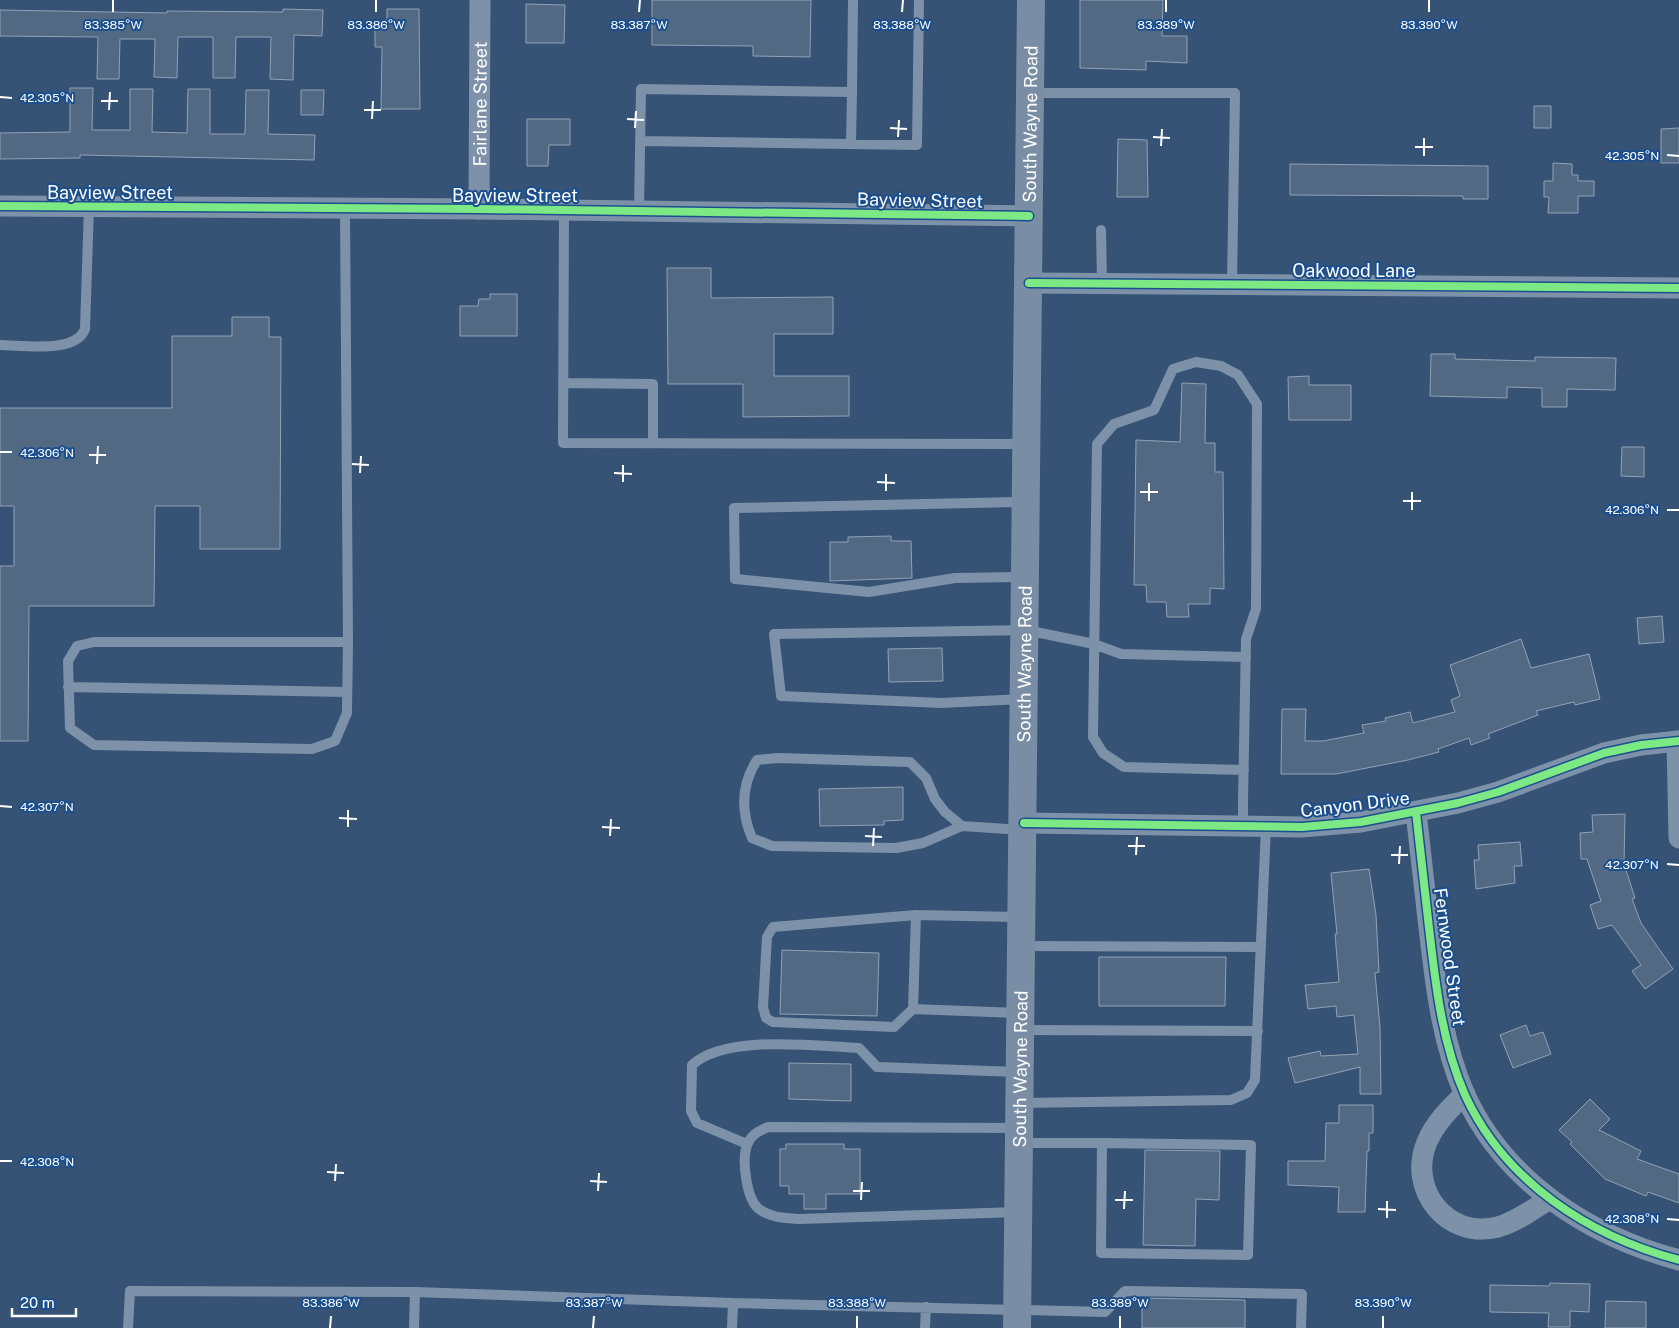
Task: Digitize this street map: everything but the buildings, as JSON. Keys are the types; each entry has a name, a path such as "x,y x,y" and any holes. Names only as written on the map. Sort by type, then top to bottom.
{"main road":[{"name":"South Wayne Road","path":"1017,1319 1024,827 1031,0"}],"street":[{"name":"Fairlane Street","path":"479,209 480,0"},
{"name":"Bayview Street","path":"0,206 479,209 1029,216"},
{"name":"Oakwood Lane","path":"1029,283 1679,288"},
{"name":"Canyon Drive","path":"1024,827 1302,827 1361,822 1416,812 1498,792 1604,753 1678,741"},
{"path":"1678,741 1679,838"},
{"name":"Fernwood Street","path":"1416,812 1437,993 1446,1036 1465,1094 1486,1131 1503,1153 1548,1200 1607,1235 1679,1260"},
{"path":"1465,1094 1445,1114 1427,1143 1422,1164 1421,1180 1427,1195 1439,1212 1460,1225 1480,1229 1496,1228 1512,1222 1548,1200"}],"lane":[{"path":"851,144 853,0"},
{"path":"640,141 916,145 919,0"},
{"path":"640,211 641,89 852,92"},
{"path":"1030,93 1235,93 1232,284"},
{"path":"0,345 63,345 74,342 82,335 85,329 90,207"},
{"path":"345,208 348,642 347,713 335,741 312,749 94,745 70,728 68,661 77,646 94,642 348,642"},
{"path":"564,210 563,443 1027,444"},
{"path":"1101,230 1102,284"},
{"path":"1242,826 1244,770 1246,639 1256,609 1257,404 1238,375 1221,366 1196,362 1174,369 1154,410 1114,424 1097,444 1093,737 1103,753 1124,767 1244,770"},
{"path":"563,383 653,384 654,443"},
{"path":"1026,576 955,578 869,592 735,579 734,508 1027,502"},
{"path":"1025,699 941,703 782,696 774,634 1026,630 1094,644 1121,654 1246,657"},
{"path":"68,687 347,692"},
{"path":"962,826 945,812 935,799 926,778 910,762 778,758 757,760 749,772 745,788 745,821 752,838 772,846 896,848 923,843 962,826 1024,827"},
{"path":"1018,1212 799,1219 776,1217 758,1209 750,1195 746,1179 747,1144 755,1133 768,1127 1020,1124 1231,1100 1247,1094 1255,1080 1266,826"},
{"path":"1022,917 916,915 773,927 767,937 763,1007 766,1018 773,1022 894,1026 913,1010 1021,1022 1258,1031"},
{"path":"913,1010 916,915"},
{"path":"1022,946 1261,947"},
{"path":"747,1144 697,1123 691,1111 692,1065 702,1056 722,1048 744,1045 860,1048 878,1067 1020,1072"},
{"path":"1020,1124 1102,1143 1251,1145 1248,1255 1101,1252 1102,1143"},
{"path":"128,1328 130,1291 415,1292 733,1303 926,1307 1017,1319 1105,1312 1125,1291 1302,1294 1301,1328"},
{"path":"414,1328 415,1292"},
{"path":"732,1328 733,1303"},
{"path":"926,1307 926,1328"}],"cycle path":[{"path":"0,206 479,209 1029,216"},
{"path":"1029,283 1679,288"},
{"path":"1024,823 1302,827 1361,822 1458,803 1498,792 1604,753 1641,745 1679,741"},
{"path":"1416,812 1432,956 1446,1037 1457,1076 1482,1126 1503,1154 1527,1179 1553,1201 1582,1220 1613,1236 1646,1250 1679,1260"}]}
